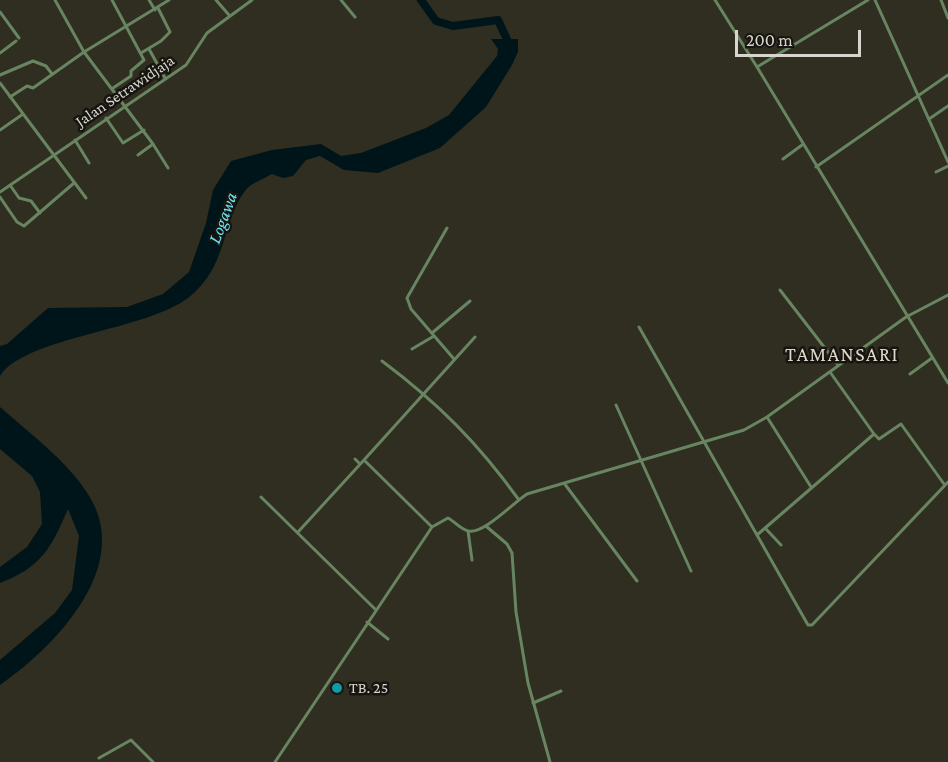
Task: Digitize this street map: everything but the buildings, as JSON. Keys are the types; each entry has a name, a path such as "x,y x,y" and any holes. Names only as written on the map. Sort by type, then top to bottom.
{"street":[{"path":"55,0 84,52 144,130 168,168"},
{"path":"112,0 144,62 113,88"},
{"path":"141,53 149,49 170,30 149,0"},
{"path":"10,97 27,86 33,88 84,52 169,0"},
{"path":"216,0 229,15"},
{"name":"Jalan Setrawidjaja","path":"0,192 191,60 204,36 252,0"},
{"path":"341,0 355,17"},
{"path":"715,0 948,384"},
{"path":"757,67 868,0"},
{"path":"875,0 948,164 936,172"},
{"path":"941,0 948,18"},
{"path":"0,12 17,39 0,53"},
{"path":"149,49 165,78"},
{"path":"0,75 33,61 46,66 52,74"},
{"path":"816,166 948,75"},
{"path":"0,84 86,198"},
{"path":"929,119 948,106"},
{"path":"0,130 23,114"},
{"path":"106,118 123,143 144,130"},
{"path":"75,140 89,163"},
{"path":"138,155 153,144"},
{"path":"783,159 802,145"},
{"path":"0,197 22,226 74,183"},
{"path":"10,185 19,198 31,201 40,213"},
{"path":"447,228 407,298 411,309 454,359"},
{"path":"780,290 838,365"},
{"path":"275,762 432,527 448,518 468,531 487,527 493,519 519,500 564,483 642,462 744,430 767,417 906,317 948,295"},
{"path":"412,349 433,334 470,301"},
{"path":"639,327 807,624 812,625 948,482"},
{"path":"298,532 475,337"},
{"path":"910,374 932,358"},
{"path":"382,362 424,392 481,449 519,500"},
{"path":"830,372 879,439 901,424 944,485"},
{"path":"616,405 691,571"},
{"path":"767,417 811,487"},
{"path":"757,535 874,434"},
{"path":"355,459 360,464"},
{"path":"364,460 432,527"},
{"path":"564,483 637,581"},
{"path":"261,497 376,610"},
{"path":"487,527 507,544 512,554 516,612 533,704 550,762"},
{"path":"766,529 781,545"},
{"path":"468,531 472,560"},
{"path":"367,622 388,639"},
{"path":"533,704 561,691"},
{"path":"99,758 131,740 153,762"}],"water":[{"path":"491,39 518,39 518,52 512,65 486,107 440,148 378,173 344,170 320,156 306,160 293,176 283,178 272,174 257,181 247,188 237,204 211,272 188,298 144,319 34,352 13,363 0,376 0,346 7,344 48,308 127,307 163,294 189,272 206,223 213,190 231,161 272,150 321,144 341,156 361,153 426,128 449,115 497,56 498,49"},
{"path":"0,407 50,451 84,488 92,501 101,528 101,554 93,580 80,606 42,651 0,685 0,660 55,613 72,590 79,536 68,509 56,535 43,555 26,570 0,583 0,567 27,547 42,524 40,492 32,476 0,449"}],"waterway":[{"name":"Logawa","path":"421,0 436,21 453,26 498,20 510,46"}],"place":[{"name":"TB. 25","path":"337,688"}],"district":[{"name":"TAMANSARI","path":"842,355"}]}
